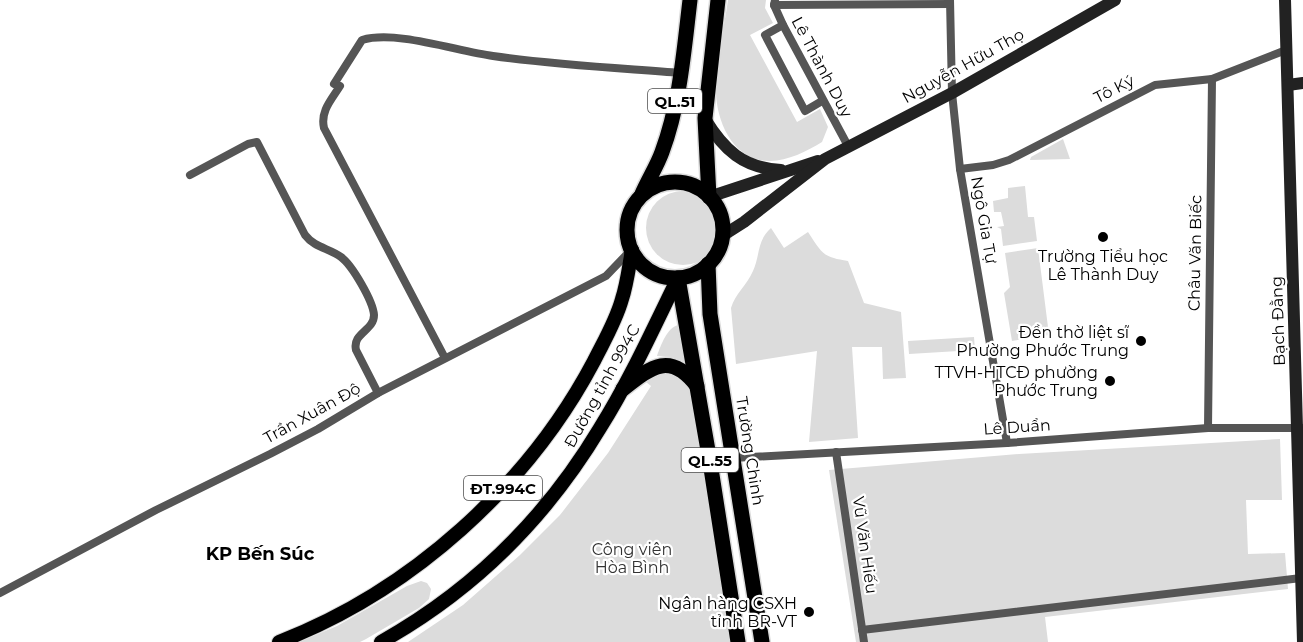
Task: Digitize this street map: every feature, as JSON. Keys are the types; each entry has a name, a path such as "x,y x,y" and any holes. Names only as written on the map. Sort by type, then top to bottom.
{"highway":[{"name":"QL.51","path":"640,197 662,152 681,73 690,0"},
{"name":"QL.51","path":"709,197 705,118 718,0"},
{"path":"675,182 694,186 709,197 720,215 722,236 720,246 708,264 699,271 678,278 655,273 646,268 632,250 628,239 629,216 640,197 656,186 675,182"},
{"name":"Trường Chinh","path":"708,264 710,314 762,642"},
{"name":"QL.55","path":"678,278 698,387 738,642"},
{"path":"623,389 648,370 659,365 673,366 687,374 698,387"}],"main road":[{"name":"Đường tỉnh 994C","path":"279,642 341,613 405,574 446,543 508,483 552,430 576,395 609,331 622,299 632,250"},
{"name":"Đường tỉnh 994C","path":"381,642 458,591 485,568 537,516 581,459 623,389 678,278"}],"street":[{"name":"Nguyễn Hữu Thọ","path":"722,236 744,222 825,159 952,93 1115,0"},
{"name":"Bạch Đằng","path":"1285,0 1300,428 1303,642"},
{"path":"775,2 950,2"},
{"name":"Lê Thành Duy","path":"775,2 783,25 848,146"},
{"name":"Ngô Gia Tự","path":"950,2 952,93 960,169 1007,443"},
{"path":"783,25 765,35 805,111 822,100"},
{"path":"445,358 324,128 325,111 362,40 376,37 410,40 495,57 681,73"},
{"name":"Tô Ký","path":"960,169 993,165 1009,160 1155,85 1212,79 1286,50"},
{"name":"Châu Văn Biếc","path":"1208,428 1212,79"},
{"path":"1287,85 1303,83"},
{"path":"705,118 721,143 736,157 752,165 768,169 788,170"},
{"path":"190,175 248,144 257,142 305,235 316,246 346,261 371,304 374,312 372,323 354,344 378,393"},
{"name":"Nguyễn Hữu Thọ","path":"709,197 825,159"},
{"name":"Trần Xuân Độ","path":"0,593 156,510 309,434 378,393 606,276 632,250"},
{"name":"Lê Duẩn","path":"733,458 1007,443 1208,428 1300,428"},
{"name":"Vũ Văn Hiếu","path":"836,452 864,642"},
{"path":"862,630 1301,578"}],"green space":[{"path":"728,0 766,0 765,8 773,23 750,35 797,122 820,109 828,127 822,142 804,152 770,161 746,155 729,137 719,113 716,88"},
{"path":"1063,139 1070,159 1030,160 1031,157"},
{"path":"1025,186 1028,217 1034,217 1037,241 1003,246 1001,229 997,227 1004,226 1001,212 994,212 993,201 1008,198 1008,188"},
{"path":"683,191 704,197 714,207 720,228 714,249 704,259 683,265 662,259 652,249 646,228 652,207 662,197"},
{"path":"771,228 784,248 808,232 816,245 828,256 848,261 864,303 901,312 906,378 883,379 882,347 852,347 858,438 809,442 817,351 736,364 731,308 750,276 763,238"},
{"path":"1038,248 1049,335 1012,341 1004,293 1010,287 1005,253"},
{"path":"678,325 681,326 689,363 671,357 657,356 668,333"},
{"path":"974,337 975,350 909,354 908,341"},
{"name":"Công viên Hòa Bình","path":"659,370 682,372 693,396 730,642 408,642 463,605 520,555 560,515 608,453 651,386 646,382"},
{"path":"1280,439 1282,500 1246,500 1248,554 1285,553 1288,589 1045,617 1048,642 856,642 829,470 1019,454"},
{"path":"421,581 427,583 431,589 429,599 419,608 360,642 299,642 337,626 407,586"}],"place":[{"name":"Trường Tiểu học Lê Thành Duy","path":"1103,237"},
{"name":"Đền thờ liệt sĩ Phường Phước Trung","path":"1141,341"},
{"name":"TTVH-HTCĐ phường Phước Trung","path":"1110,381"},
{"name":"Ngân hàng CSXH tỉnh BR-VT","path":"809,612"}],"district":[{"name":"KP Bến Súc","path":"260,554"}]}
